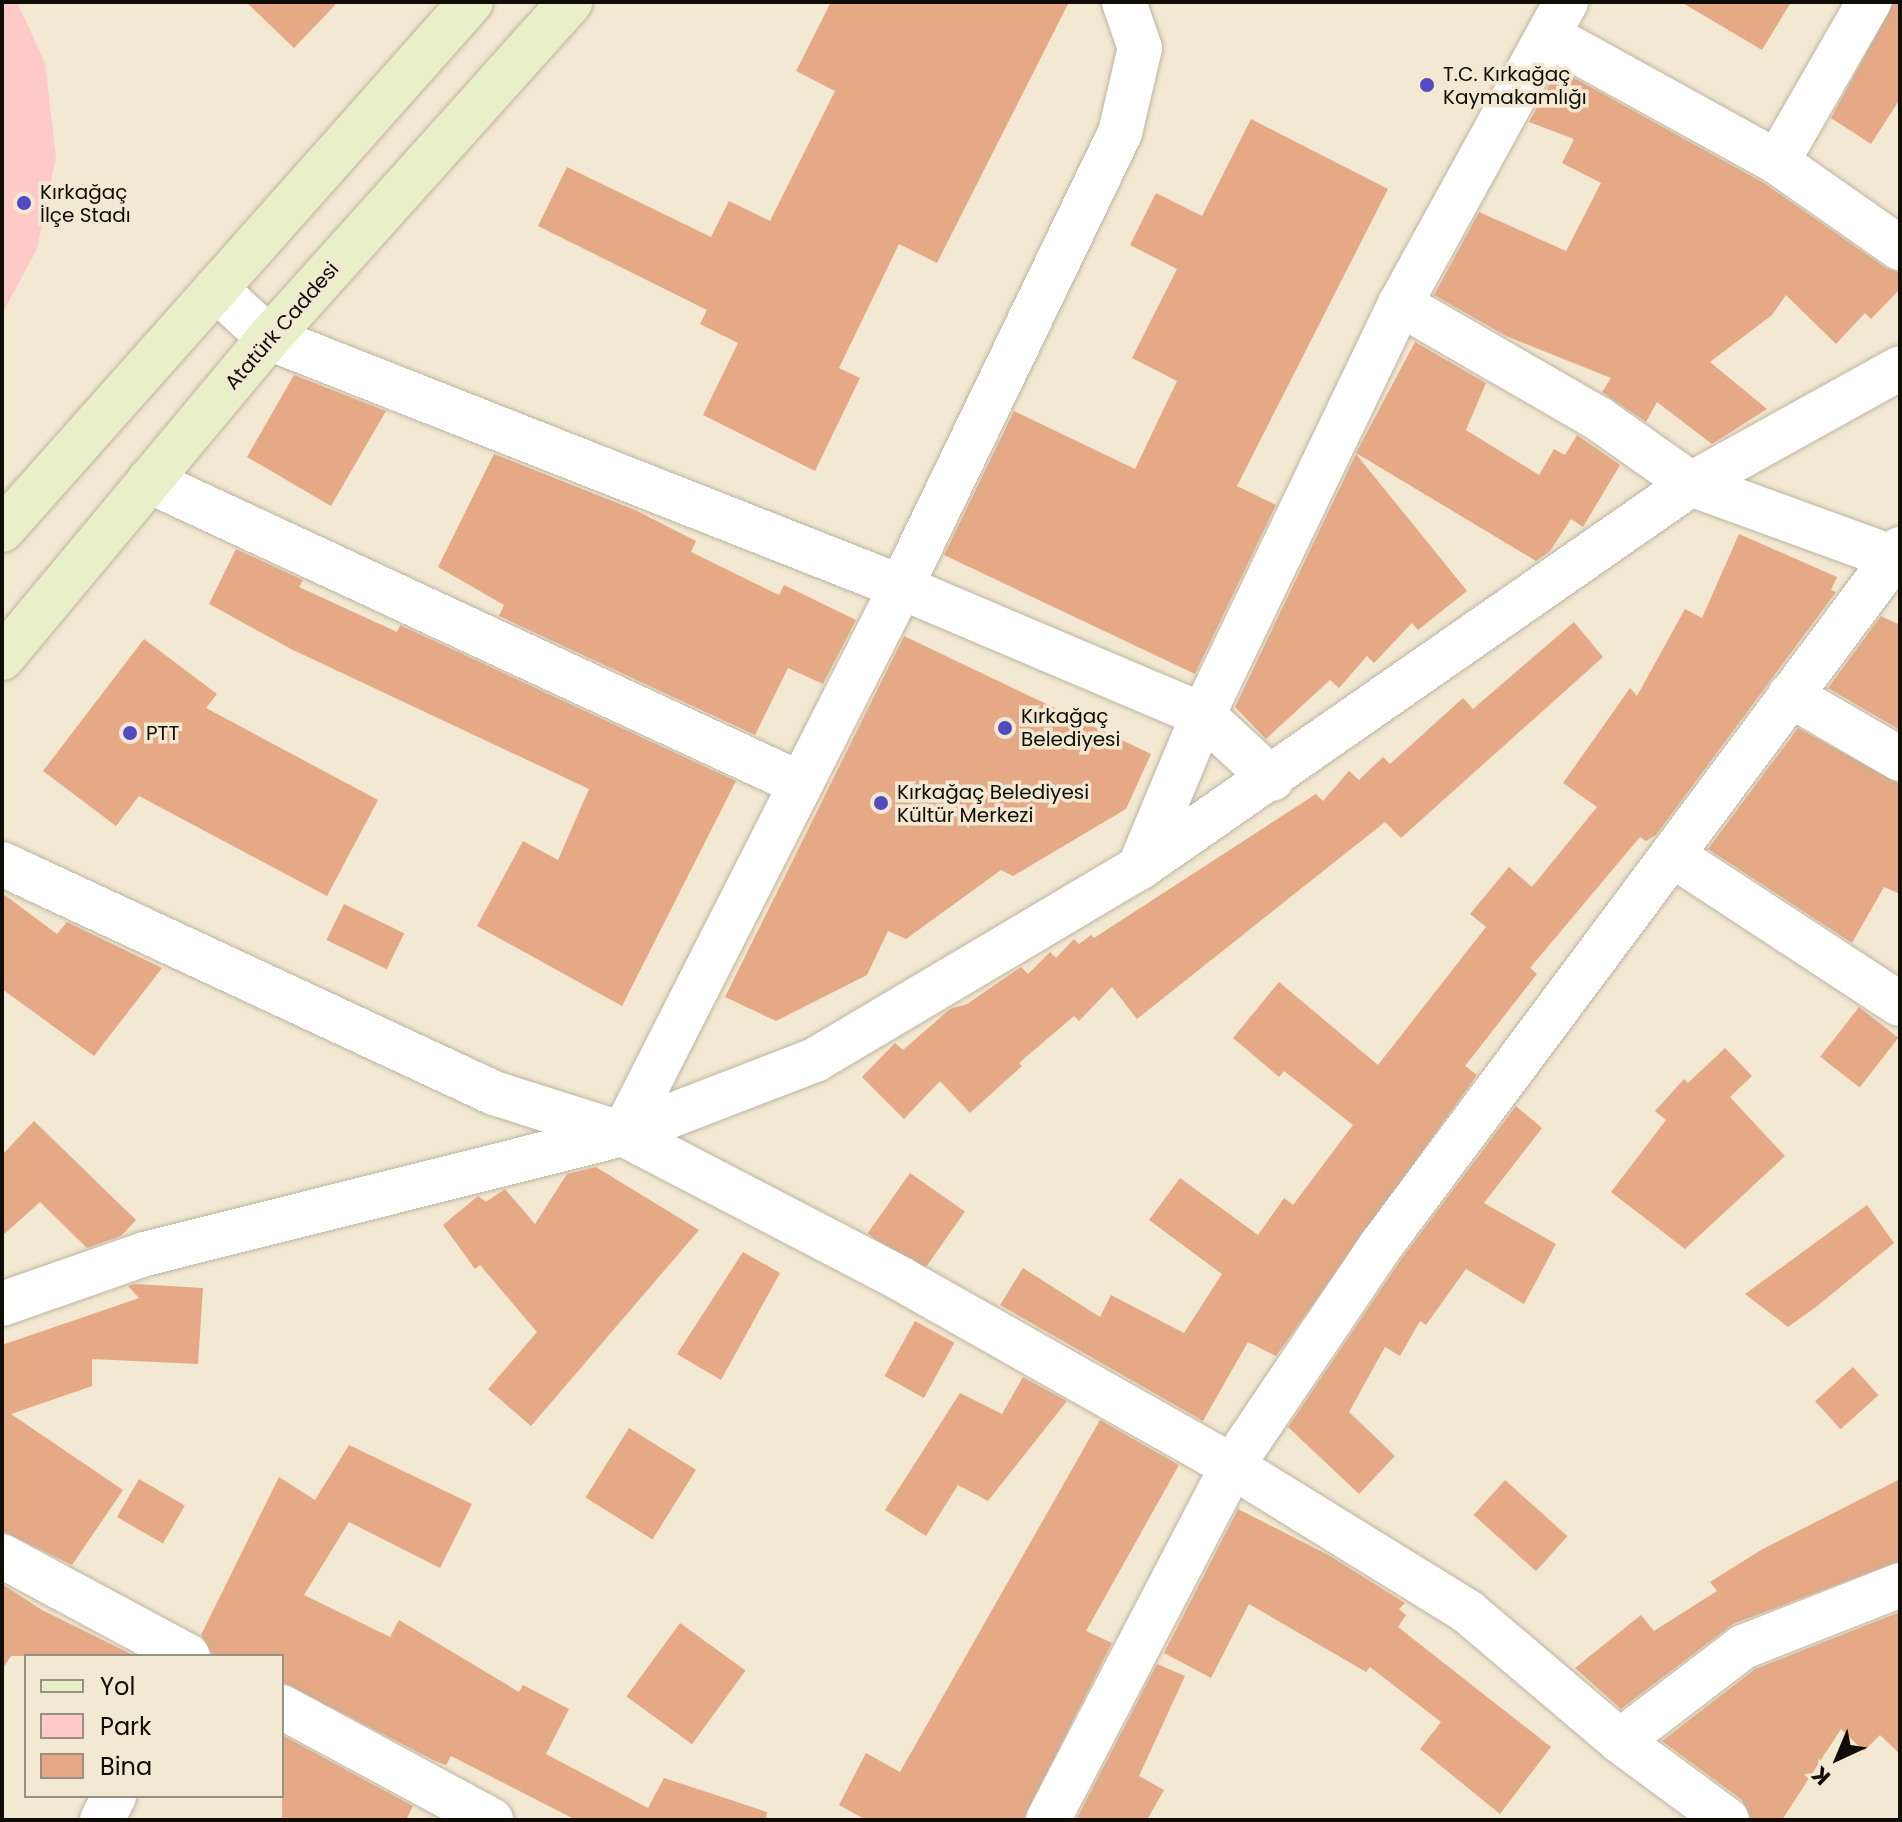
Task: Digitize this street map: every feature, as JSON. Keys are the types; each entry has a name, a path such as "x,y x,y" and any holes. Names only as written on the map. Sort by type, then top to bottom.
{"main road":[{"path":"2,530 471,2"},
{"name":"Atatürk Caddesi","path":"2,658 269,338 570,2"}],"street":[{"path":"623,1134 901,587 1120,133 1140,48 1124,2"},
{"path":"1777,162 1869,2"},
{"path":"1139,868 1203,715 1400,304 1557,19 1777,162 1900,248"},
{"path":"216,289 269,338 901,587 1203,715 1272,779"},
{"path":"1048,1820 1232,1466 1382,1244 1790,695 1898,556 1691,484 1599,419 1400,304"},
{"path":"2,1304 145,1254 623,1134 815,1060 1139,868 1272,779 1691,484 1900,368"},
{"path":"149,481 801,784"},
{"path":"1790,695 1900,759"},
{"path":"1672,855 1900,1004"},
{"path":"2,864 494,1093 623,1134 901,1279 1232,1466 1468,1612 1620,1741 1727,1820"},
{"path":"2,1556 182,1654"},
{"path":"1620,1741 1743,1647 1900,1585"},
{"path":"284,1708 491,1820"},
{"path":"102,1820 113,1798"}],"green space":[{"name":"Kırkağaç İlçe Stadı","path":"2,2 17,2 45,63 56,157 37,249 2,314"}],"building":[{"path":"246,2 338,2 294,48"},
{"path":"831,2 1069,2 937,263 899,244 839,368 860,378 815,471 703,415 738,343 700,324 707,310 538,226 567,167 711,237 729,201 770,221 835,91 796,71"},
{"path":"1681,2 1791,2 1762,50"},
{"path":"1894,2 1900,2 1900,99 1871,144 1831,118"},
{"path":"1558,69 1764,183 1886,268 1900,273 1900,289 1871,319 1865,313 1836,344 1786,295 1772,315 1710,362 1767,409 1712,444 1657,402 1646,422 1602,392 1611,378 1506,336 1434,295 1479,212 1566,251 1601,183 1562,163 1574,139 1529,122"},
{"path":"1251,119 1388,189 1237,486 1276,505 1195,674 944,555 1014,411 1135,469 1177,381 1132,358 1177,269 1130,245 1156,193 1202,216"},
{"path":"1415,342 1486,383 1466,430 1539,475 1554,449 1565,455 1577,435 1620,465 1583,527 1571,519 1550,551 1536,561 1356,453"},
{"path":"294,375 386,411 331,506 247,457"},
{"path":"494,454 635,510 696,541 691,552 779,595 784,585 856,620 823,684 788,668 755,735 499,616 504,605 438,567"},
{"path":"1356,454 1467,591 1418,630 1412,623 1374,663 1367,656 1339,688 1330,680 1266,739 1235,707"},
{"path":"1739,534 1837,577 1831,590 1836,592 1656,835 1646,841 1640,837 1530,968 1537,974 1465,1066 1477,1075 1276,1356 1248,1342 1203,1421 1000,1305 1023,1268 1100,1317 1111,1295 1184,1333 1222,1274 1149,1220 1180,1178 1258,1235 1284,1198 1293,1205 1353,1125 1284,1071 1279,1077 1233,1038 1279,982 1378,1065 1486,927 1470,914 1509,867 1532,887 1597,807 1563,783 1630,688 1637,696 1685,609 1702,618"},
{"path":"236,549 303,580 299,587 397,632 400,625 736,781 622,1006 477,926 523,841 558,860 589,789 291,649 209,604"},
{"path":"1881,616 1900,625 1900,730 1828,688"},
{"path":"1574,622 1603,657 1401,838 1385,822 1137,1019 1112,987 1079,1021 1074,1016 1019,1063 1022,1066 970,1113 940,1081 904,1119 862,1077 895,1043 903,1050 950,1009 967,1004 1021,967 1028,974 1050,952 1056,958 1074,939 1079,944 1091,935 1094,938 1316,794 1323,801 1349,771 1359,780 1383,757 1390,764 1463,698 1473,709"},
{"path":"904,636 1151,754 1126,809 1013,876 1001,870 906,939 888,931 867,975 776,1021 725,997"},
{"path":"144,639 217,694 206,708 378,800 327,896 139,796 116,826 43,771"},
{"path":"1798,728 1900,784 1900,894 1884,887 1852,943 1708,849"},
{"path":"2,893 57,934 67,922 162,968 94,1056 2,989"},
{"path":"344,904 404,933 387,969 326,940"},
{"path":"1859,1007 1898,1038 1860,1087 1820,1057"},
{"path":"1725,1048 1752,1076 1730,1097 1785,1156 1685,1249 1611,1192 1666,1120 1655,1111 1684,1079 1688,1083"},
{"path":"1516,1106 1542,1128 1484,1203 1556,1244 1524,1304 1466,1269 1426,1325 1420,1321 1400,1356 1385,1347 1349,1412 1395,1456 1359,1494 1288,1427 1402,1258"},
{"path":"34,1121 136,1220 121,1236 87,1248 40,1202 2,1236 2,1155"},
{"path":"596,1167 699,1230 531,1426 488,1389 537,1332 480,1265 475,1269 443,1225 478,1196 486,1202 505,1189 535,1224 567,1174"},
{"path":"910,1173 965,1211 922,1272 868,1234"},
{"path":"1867,1205 1894,1243 1816,1307 1788,1327 1745,1294"},
{"path":"743,1252 780,1273 721,1380 677,1354"},
{"path":"128,1286 203,1288 198,1364 92,1359 92,1386 11,1414 123,1490 72,1565 2,1531 2,1345 139,1298"},
{"path":"915,1321 954,1343 924,1398 884,1376"},
{"path":"1853,1367 1878,1395 1841,1429 1815,1401"},
{"path":"1023,1377 1067,1401 988,1501 958,1485 926,1536 885,1510 960,1393 1002,1414"},
{"path":"1100,1420 1179,1465 1086,1631 1112,1643 1023,1820 866,1820 839,1805 866,1753 900,1772"},
{"path":"629,1428 696,1470 653,1539 586,1498"},
{"path":"349,1445 472,1504 440,1568 349,1522 304,1595 390,1637 399,1620 519,1692 523,1685 569,1709 546,1754 648,1808 664,1778 767,1812 766,1820 576,1820 451,1756 446,1765 435,1761 284,1683 284,1654 212,1654 201,1635 279,1477 315,1500"},
{"path":"139,1479 185,1506 163,1544 117,1517"},
{"path":"1900,1479 1900,1561 1733,1624 1621,1709 1575,1668 1641,1615 1654,1631 1717,1591 1710,1582 1761,1550"},
{"path":"1505,1480 1567,1536 1536,1571 1474,1515"},
{"path":"1238,1509 1330,1556 1405,1603 1399,1609 1406,1615 1398,1627 1551,1747 1500,1814 1420,1749 1441,1722 1370,1667 1366,1672 1249,1604 1211,1678 1164,1653"},
{"path":"2,1584 42,1610 131,1654 24,1654 11,1656 2,1670"},
{"path":"1900,1612 1900,1754 1880,1735 1864,1751 1841,1729 1782,1820 1752,1820 1742,1800 1662,1741 1755,1669"},
{"path":"680,1623 746,1671 692,1744 627,1697"},
{"path":"1157,1664 1185,1676 1139,1776 1164,1790 1147,1820 1076,1820"},
{"path":"284,1736 413,1806 406,1820 282,1820"}],"place":[{"name":"T.C. Kırkağaç Kaymakamlığı","path":"1427,85"},
{"name":"Kırkağaç İlçe Stadı","path":"24,203"},
{"name":"Kırkağaç Belediyesi","path":"1005,728"},
{"name":"PTT","path":"130,733"},
{"name":"Kırkağaç Belediyesi Kültür Merkezi","path":"881,803"}]}
